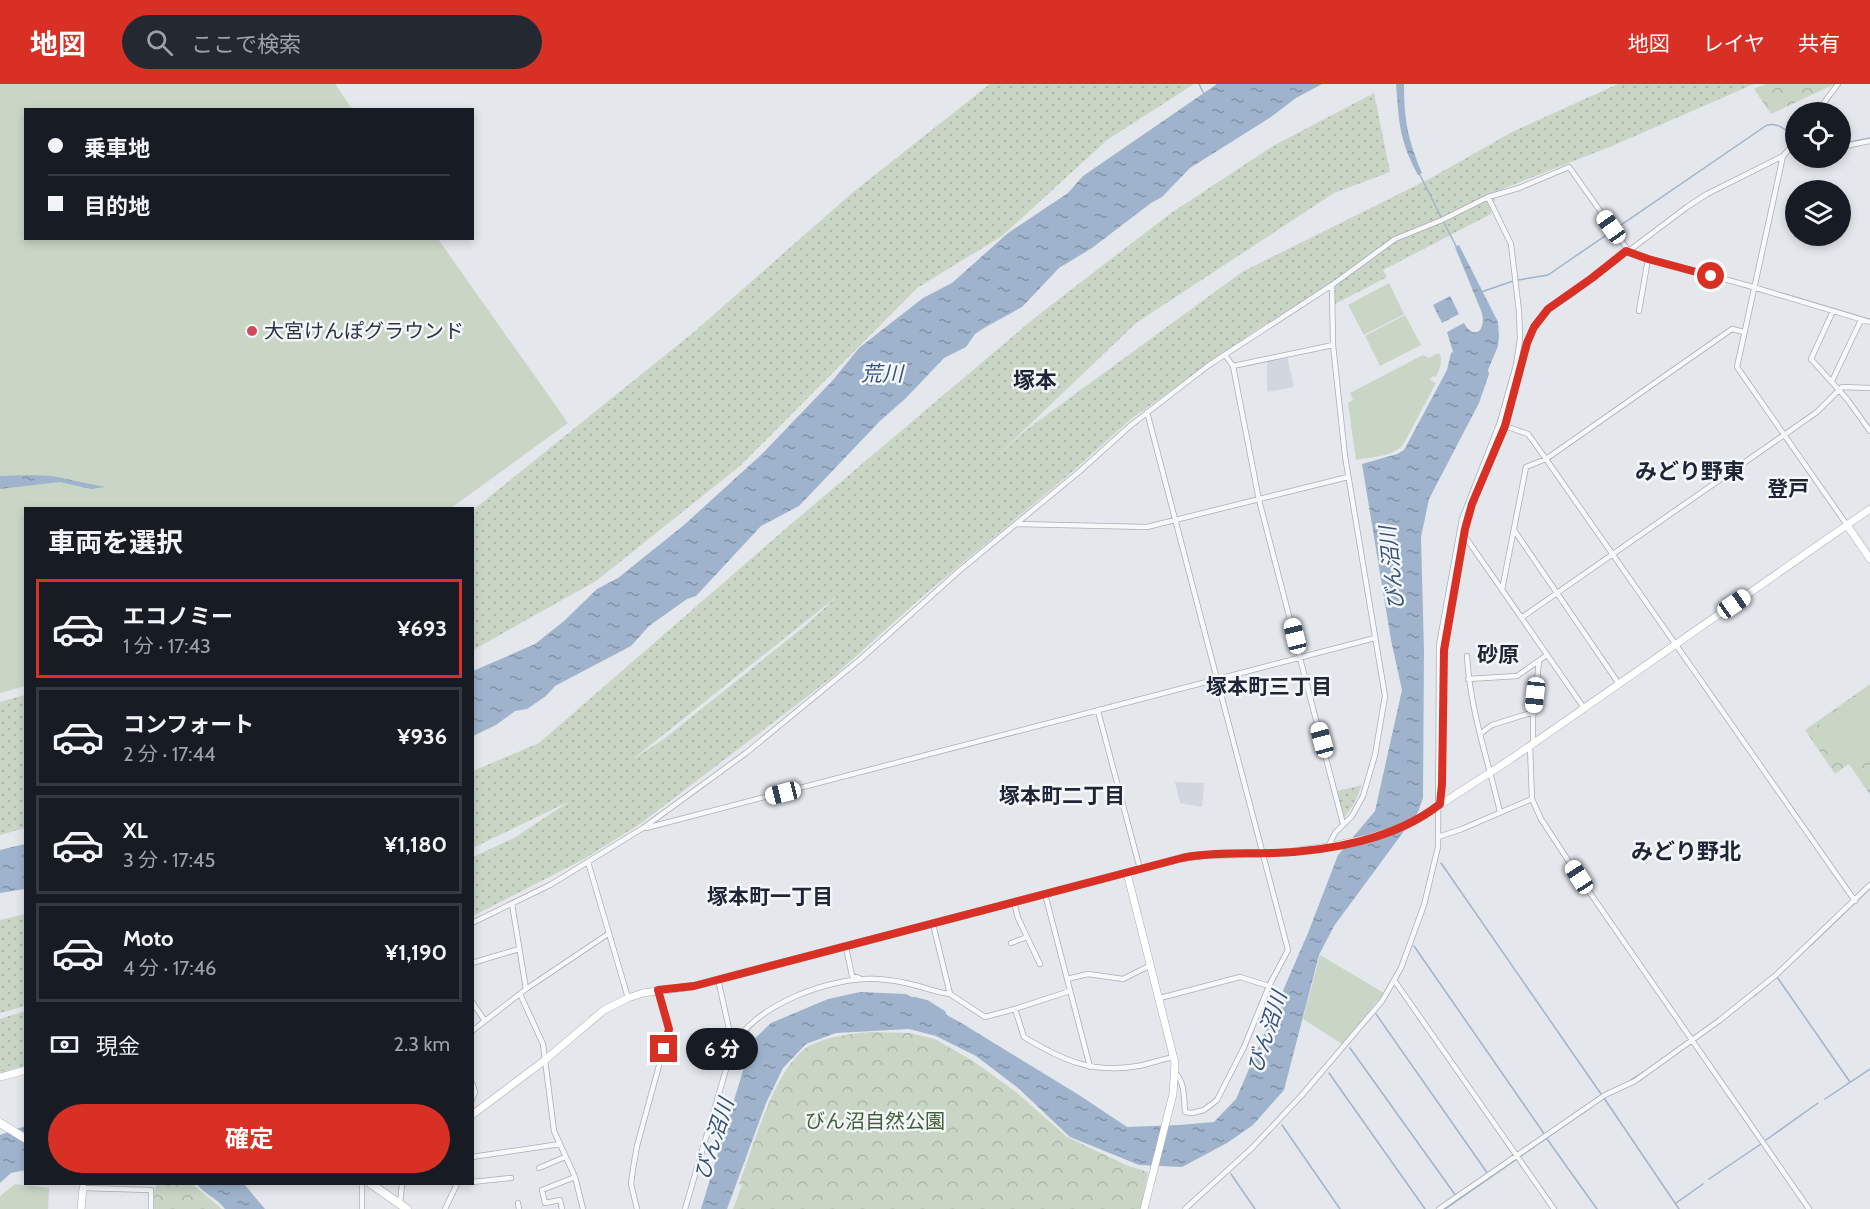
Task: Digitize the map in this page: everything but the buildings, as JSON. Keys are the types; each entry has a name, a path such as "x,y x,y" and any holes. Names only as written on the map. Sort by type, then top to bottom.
{"main road":[{"path":"0,1123 24,1138"},
{"path":"372,1185 403,1207"}],"street":[{"path":"1824,102 1838,84"},
{"path":"1851,145 1870,141"},
{"path":"1185,1209 1252,1148 1302,1095 1382,1001 1407,953 1422,911 1438,849 1444,650 1464,535 1472,504 1505,426 1527,343 1537,322 1548,309 1698,200 1785,154"},
{"path":"1783,156 1737,367 1870,559"},
{"path":"474,922 588,862 643,828 769,736 1147,412 1225,355 1332,285 1395,239 1442,220 1488,197 1519,188 1569,167 1626,251 1870,322"},
{"path":"1439,806 1439,651 1459,530 1500,422 1516,365 1520,339 1519,311 1510,244 1488,197"},
{"path":"1639,311 1648,259"},
{"path":"1332,285 1333,345 1348,477 1385,696 1380,731 1363,795 1352,816 1333,836 1332,846"},
{"path":"1833,311 1811,358 1839,389 1869,429"},
{"path":"1832,381 1861,320"},
{"path":"1502,590 1526,467 1546,459 1732,330 1744,332"},
{"path":"1233,366 1333,345"},
{"path":"1225,355 1233,366 1259,500 1343,824"},
{"path":"1521,618 1784,436 1817,412 1839,389 1845,386 1870,388"},
{"path":"1147,412 1288,950 1269,986 1244,1047 1220,1095 1213,1104 1198,1112 1185,1112 1185,1097 1179,1077 1175,1073"},
{"path":"1505,426 1528,434 1855,901"},
{"path":"1014,524 1147,527 1348,477"},
{"path":"474,1113 604,1010 628,998 658,990 694,986 1196,856 1263,854 1332,846 1400,828 1422,817 1532,745 1870,509"},
{"path":"1514,530 1619,684"},
{"path":"1464,535 1584,708"},
{"path":"643,828 1375,639"},
{"path":"1468,679 1517,676 1547,655"},
{"path":"1467,656 1468,679 1475,717 1500,812"},
{"path":"1539,661 1532,745 1532,799 1540,819 1809,1209"},
{"path":"1098,711 1140,869"},
{"path":"1480,734 1492,725 1534,712"},
{"path":"1438,837 1462,830 1532,799"},
{"path":"588,862 628,998"},
{"path":"1127,873 1160,998 1174,1057 1175,1073 1173,1094 1151,1173 1144,1209"},
{"path":"1438,1209 1605,1095 1635,1081 1742,1003 1776,975 1870,885"},
{"path":"1045,894 1090,1067"},
{"path":"1014,902 1018,918 1040,964"},
{"path":"512,904 526,989"},
{"path":"933,924 950,993"},
{"path":"474,1029 526,989 608,934"},
{"path":"1011,943 1027,937"},
{"path":"846,946 852,976 912,984 950,993 985,1017 1015,1010 1070,991"},
{"path":"474,962 519,949"},
{"path":"1067,979 1088,974 1123,979 1151,965"},
{"path":"1160,998 1240,977 1269,986"},
{"path":"718,979 733,1047"},
{"path":"685,1209 725,1070 738,1036 772,1007 832,983 861,979"},
{"path":"1394,980 1554,1209"},
{"path":"637,1209 631,1184 635,1157 669,1029 658,990"},
{"path":"520,994 543,1044 553,1122 565,1157 575,1177 583,1209"},
{"path":"474,1005 485,1021"},
{"path":"1015,1010 1024,1037 1052,1054 1090,1067 1136,1066 1174,1057"},
{"path":"0,1077 24,1071"},
{"path":"474,1157 560,1144"},
{"path":"539,1168 565,1157"},
{"path":"562,1209 560,1200 545,1203 542,1190 575,1177"},
{"path":"474,1182 511,1178"},
{"path":"362,1185 362,1209"},
{"path":"402,1185 403,1207"},
{"path":"445,1209 457,1185"},
{"path":"81,1209 84,1186 151,1190 151,1209"}],"shaded area":[{"path":"1287,356 1294,387 1267,392 1267,360"},
{"path":"1175,782 1204,783 1202,807 1180,803"}],"green space":[{"name":"大宮けんぽグラウンド","path":"0,84 335,84 351,108 24,108 24,240 439,240 568,423 452,507 24,507 24,686 0,693"},
{"path":"990,84 1194,84 1107,140 1002,236 917,288 740,466 596,581 474,649 474,509 694,332 852,193"},
{"path":"1618,84 1754,84 1612,146 1497,191 1491,214 1383,270 1387,277 1335,304 1330,284 1253,332 1131,419 1072,472 923,596 834,676 640,824 584,859 474,915 474,857 514,838 570,801 474,848 474,771 539,743 784,530 1037,316 1171,213 1273,146 1374,93 1390,172 1334,193 1136,323 997,456 1026,430 1242,272 1431,178 1512,132","holes":["840,594 806,625 664,739 633,759"]},
{"path":"1766,84 1835,84 1797,102 1785,102 1785,107 1771,114 1754,89"},
{"path":"1389,283 1404,314 1364,335 1348,305"},
{"path":"1405,315 1421,345 1380,366 1365,336"},
{"path":"1440,354 1440,366 1436,377 1433,376 1430,380 1436,383 1403,445 1387,454 1356,460 1348,403 1353,400 1350,393 1423,355 1429,358"},
{"path":"1870,684 1870,795 1849,764 1835,774 1805,730"},
{"path":"1870,687 1870,703 1863,696 1870,705 1870,748 1846,765 1818,723"},
{"path":"24,695 24,828 0,835 0,702"},
{"path":"1362,785 1354,804 1344,818 1337,791"},
{"path":"24,914 24,1006 0,1013 0,920"},
{"path":"1320,955 1384,993 1342,1044 1303,1019"},
{"path":"24,1011 24,1066 0,1072 0,1019"},
{"name":"びん沼自然公園","path":"870,1032 910,1033 935,1039 973,1061 1016,1092 1067,1137 1126,1165 1148,1172 1141,1209 733,1209 742,1185 739,1184 767,1107 787,1069 798,1054 811,1045 833,1037"},
{"path":"15,1184 49,1188 48,1209 0,1209 0,1196"},
{"path":"157,1185 193,1185 222,1209 152,1209 153,1194"}],"water":[{"name":"荒川","path":"1217,84 1322,84 1296,98 1271,117 1190,168 1162,197 1092,248 1059,268 1022,307 984,328 975,334 966,347 944,358 799,506 761,526 696,596 687,599 649,626 631,646 555,686 546,696 527,709 515,711 496,725 474,736 474,671 535,644 564,621 597,589 618,578 684,525 762,454 833,380 859,348 923,298 952,283 1008,233 1068,193 1083,176"},
{"path":"1396,84 1404,84 1408,130 1422,173 1418,175 1401,131"},
{"path":"1459,245 1498,322 1499,336 1498,346 1488,370 1489,374 1479,403 1429,499 1421,537 1424,651 1423,798 1418,812 1334,926 1319,955 1284,1090 1253,1125 1227,1143 1182,1167 1139,1165 1070,1137 1018,1088 976,1056 936,1036 909,1029 836,1033 806,1044 783,1068 766,1103 727,1209 701,1209 752,1041 771,1023 828,999 860,992 906,994 958,1021 1127,1127 1214,1122 1236,1099 1308,933 1338,855 1375,811 1402,690 1391,640 1362,464 1404,450 1447,370 1453,352 1447,332 1464,323 1472,332 1478,332 1481,329 1482,313 1455,247"},
{"path":"1450,296 1459,314 1442,323 1433,305"},
{"path":"0,476 52,476 105,487 91,489 60,482 0,489"},
{"path":"24,844 24,889 0,893 0,850"},
{"path":"24,1126 24,1170 11,1173 0,1183 0,1135"},
{"path":"198,1185 245,1185 265,1209 225,1209"}],"waterway":[{"path":"1199,84 1204,94"},
{"path":"1518,280 1548,275 1767,125 1771,124 1785,129"},
{"path":"1851,142 1870,138"},
{"path":"1419,173 1441,217"},
{"path":"1443,221 1456,246"},
{"path":"1481,292 1513,281"},
{"path":"1441,863 1601,1094"},
{"path":"1811,945 1866,892"},
{"path":"1414,946 1545,1135"},
{"path":"1777,977 1850,1082"},
{"path":"1754,996 1767,985"},
{"name":"びん沼川","path":"914,1001 926,1004 942,1014"},
{"path":"1376,1014 1488,1174"},
{"path":"1350,1048 1456,1196"},
{"path":"1825,1099 1870,1069"},
{"path":"1631,1080 1644,1072"},
{"path":"1329,1073 1425,1209"},
{"path":"1604,1098 1679,1209"},
{"path":"1766,1140 1818,1103"},
{"path":"1445,1209 1594,1105"},
{"path":"1282,1125 1340,1209"},
{"path":"1547,1139 1597,1209"},
{"path":"1709,1179 1761,1144"},
{"path":"1231,1174 1255,1209"},
{"path":"1676,1203 1703,1184"}],"place":[{"name":"大宮けんぽグラウンド","path":"252,331"}],"district":[{"name":"塚本","path":"1035,380"},
{"name":"みどり野東","path":"1690,471"},
{"name":"登戸","path":"1788,489"},
{"name":"砂原","path":"1498,655"},
{"name":"塚本町三丁目","path":"1269,687"},
{"name":"塚本町二丁目","path":"1062,796"},
{"name":"みどり野北","path":"1686,851"},
{"name":"塚本町一丁目","path":"770,897"}],"route":[{"path":"664,1049 669,1029 658,990 694,986 1182,858 1202,855 1289,852 1351,843 1400,828 1437,807 1440,804 1442,784 1443,658 1465,529 1472,504 1503,433 1531,332 1548,309 1569,296 1626,251 1711,276"}]}
